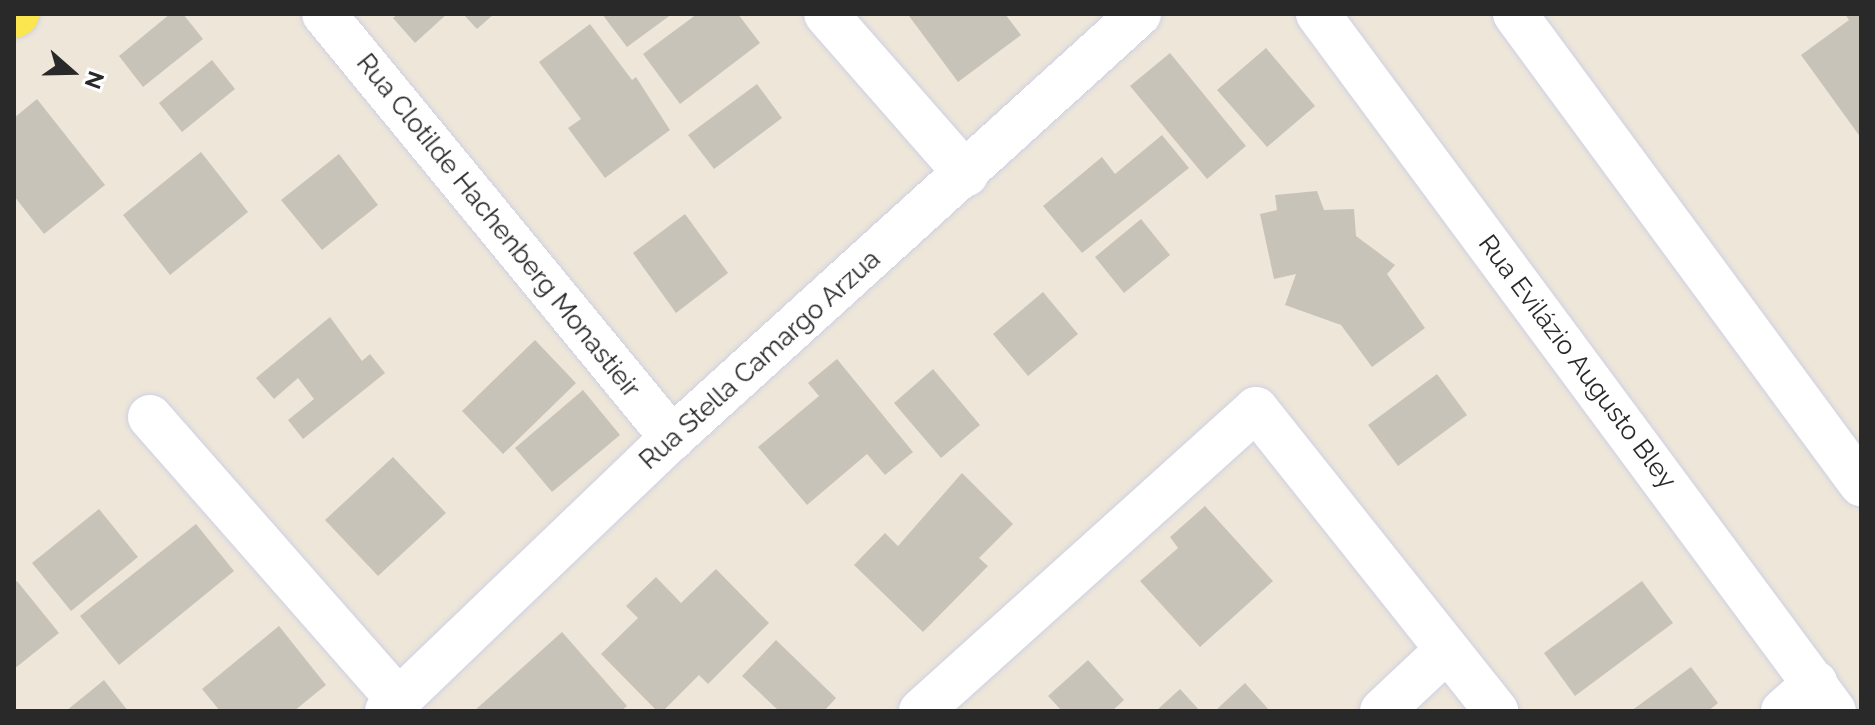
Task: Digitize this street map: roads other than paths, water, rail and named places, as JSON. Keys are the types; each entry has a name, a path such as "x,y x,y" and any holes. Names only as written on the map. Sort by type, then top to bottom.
{"street":[{"name":"Rua Clotilde Hachenberg Monastieir","path":"324,14 672,438"},
{"path":"826,14 966,174"},
{"name":"Rua Stella Camargo Arzua","path":"393,706 672,438 1139,14"},
{"name":"Rua Evilázio Augusto Bley","path":"1318,14 1811,702"},
{"path":"1515,14 1861,484"},
{"path":"921,711 1256,409 1496,711"},
{"path":"150,417 393,706"},
{"path":"1382,711 1447,650"}]}
